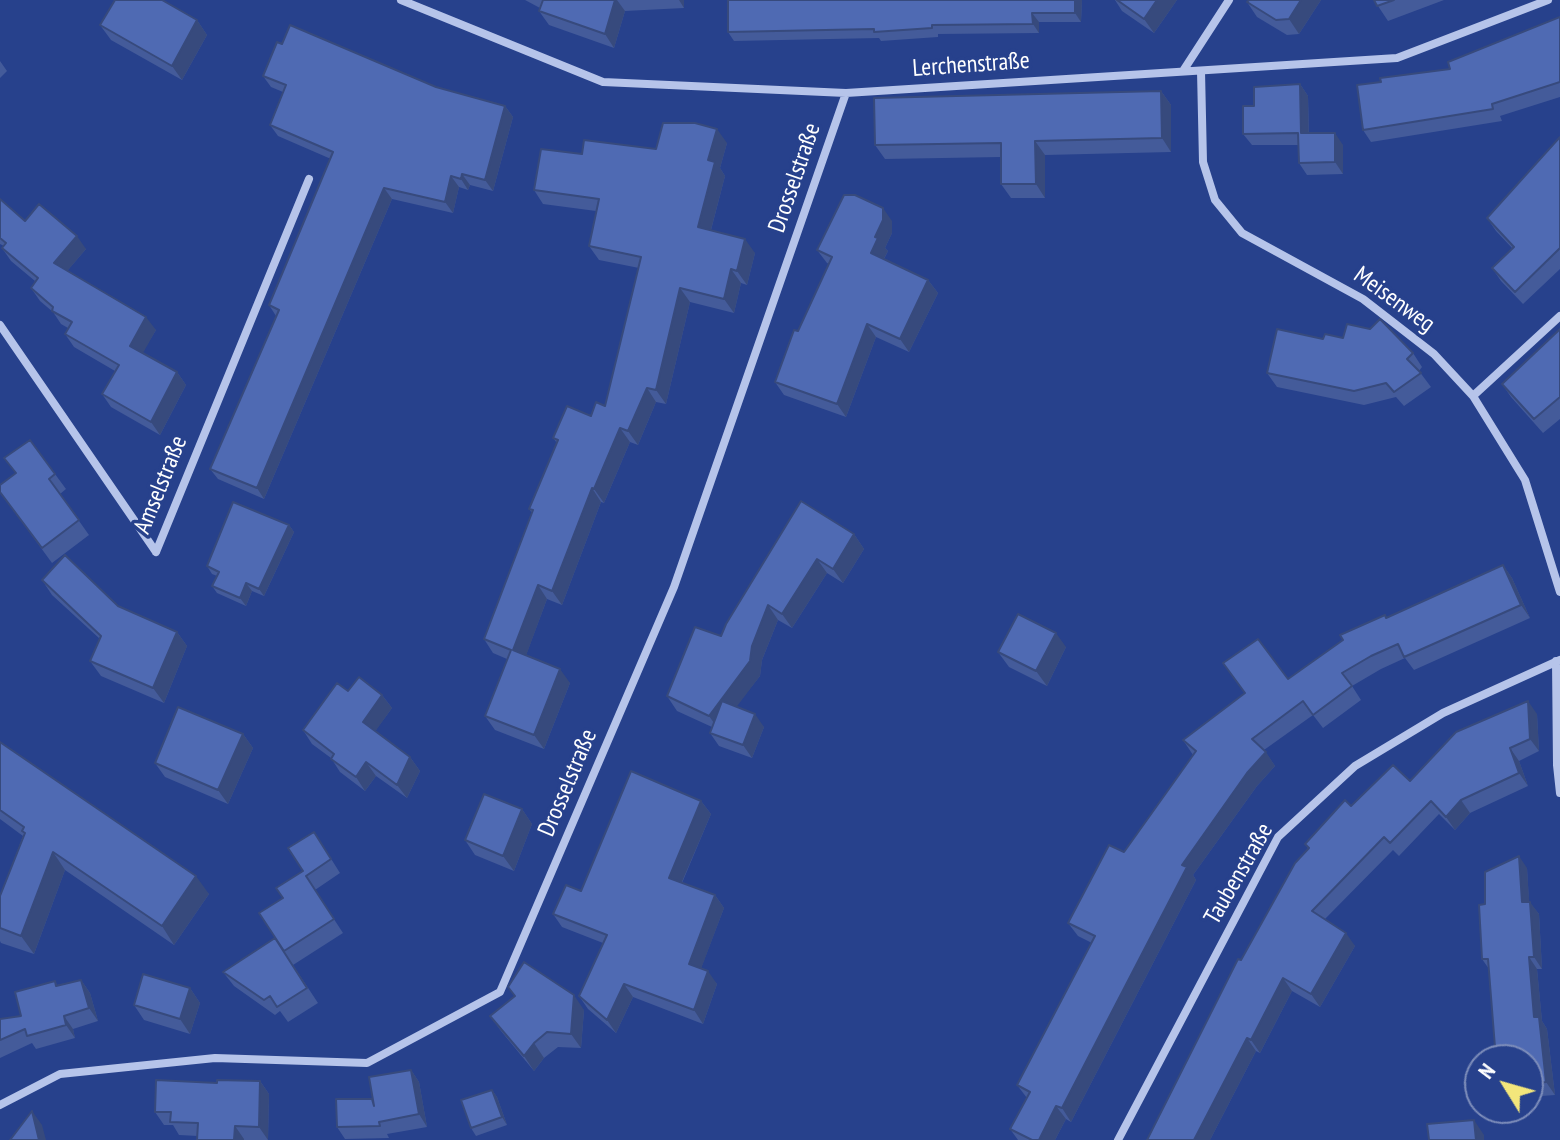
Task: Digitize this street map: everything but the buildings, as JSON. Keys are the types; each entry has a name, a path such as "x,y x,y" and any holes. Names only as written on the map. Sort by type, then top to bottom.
{"street":[{"name":"Lerchenstraße","path":"401,0 603,82 846,93 1397,58 1548,0"},
{"path":"1183,71 1229,0"},
{"name":"Meisenweg","path":"1201,71 1203,162 1215,200 1242,233 1363,299 1434,354 1473,396 1525,480 1560,592"},
{"name":"Drosselstraße","path":"0,1105 60,1074 215,1058 367,1063 500,992 674,587 846,93"},
{"name":"Amselstraße","path":"0,325 156,552 309,179"},
{"path":"1473,396 1560,316"},
{"path":"1558,660 1557,765 1560,793"},
{"name":"Taubenstraße","path":"1118,1140 1278,837 1355,766 1443,713 1558,660"}]}
